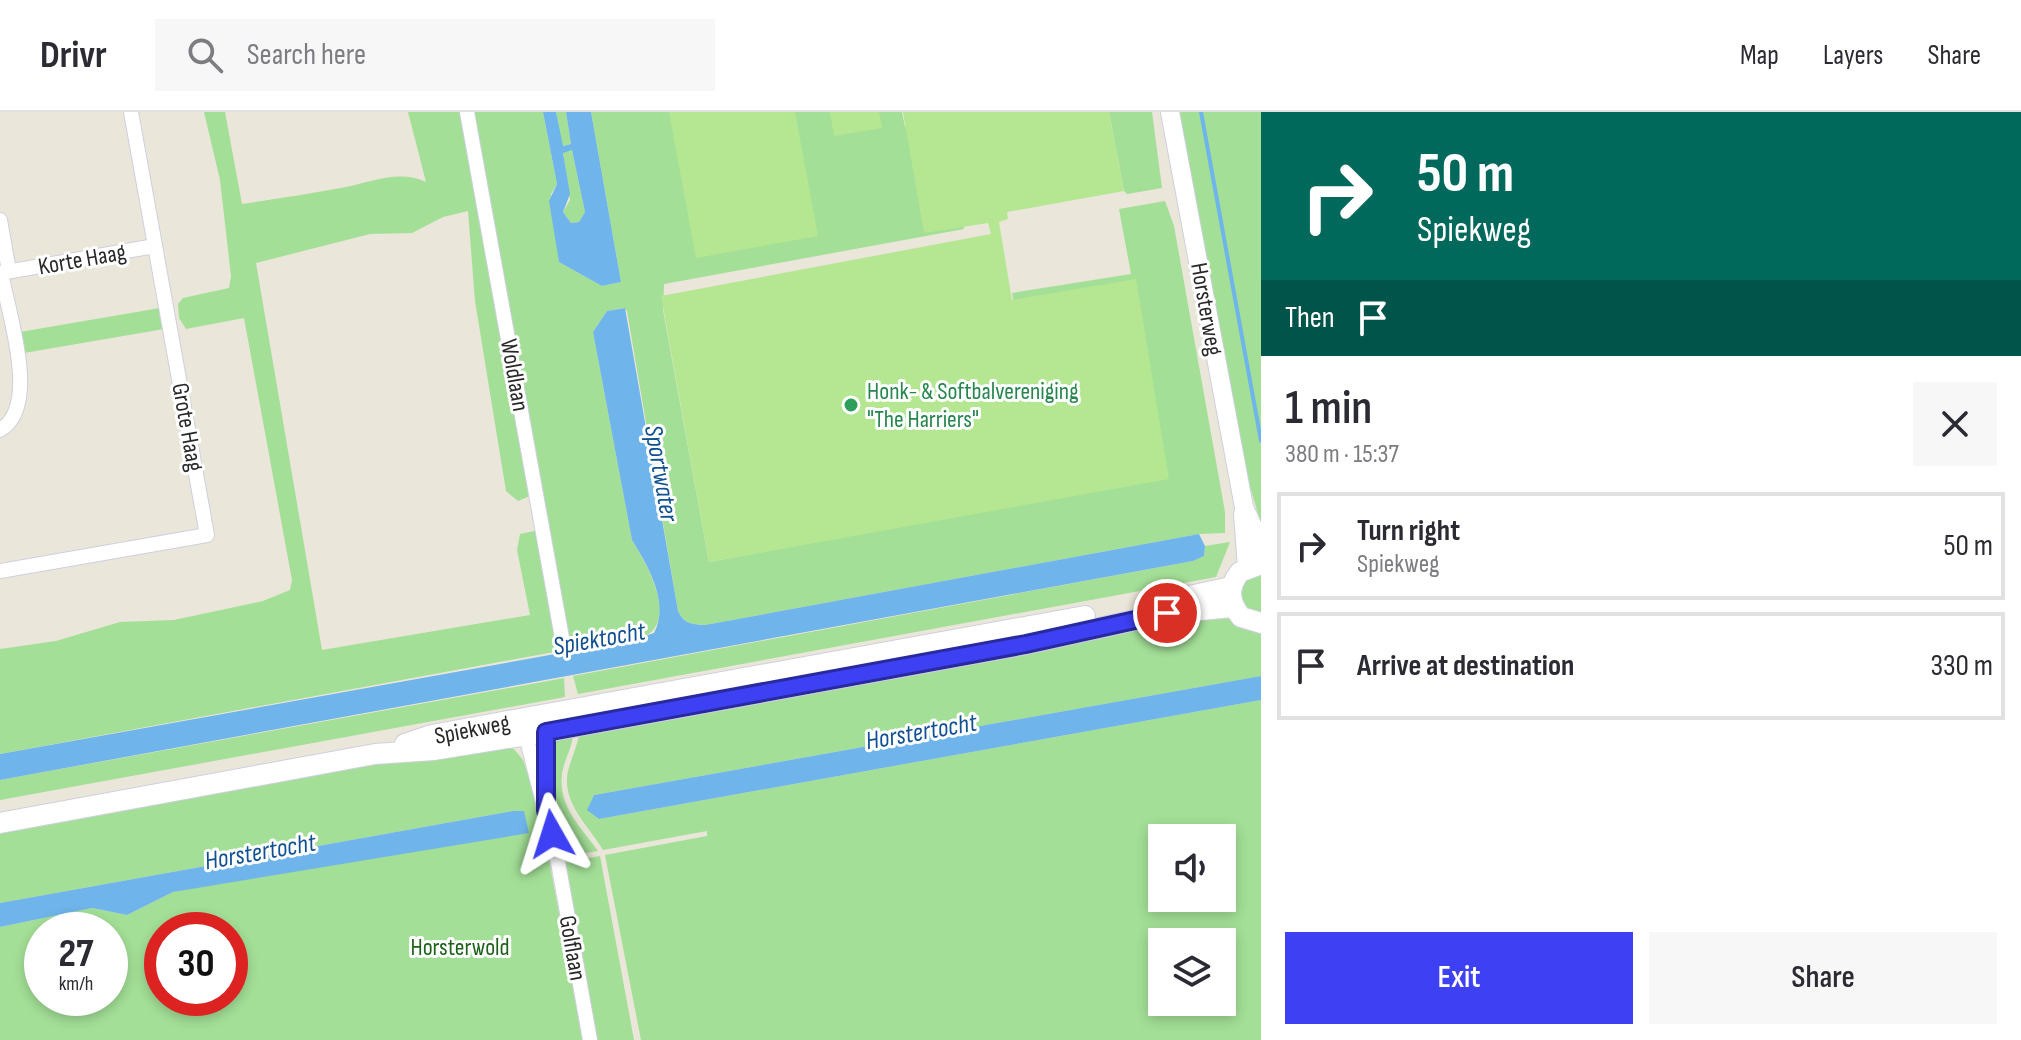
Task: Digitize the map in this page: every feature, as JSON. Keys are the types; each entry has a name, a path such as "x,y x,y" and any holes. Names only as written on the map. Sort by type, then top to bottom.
{"main road":[{"path":"1256,563 1232,597 1241,617 1261,623"},
{"name":"Spiekweg","path":"0,823 375,754 433,750 534,726 1026,644 1232,597"}],"street":[{"name":"Grote Haag","path":"0,571 207,535 131,112"},
{"name":"Woldlaan","path":"467,112 562,638"},
{"name":"Horsterweg","path":"1170,112 1244,507 1242,528 1256,563"},
{"path":"0,220 3,272 22,387 16,416 0,430"},
{"name":"Korte Haag","path":"3,272 155,246"},
{"name":"Golflaan","path":"534,726 533,775 546,810"},
{"name":"Golflaan","path":"534,726 546,810 590,1040"}],"green space":[{"path":"204,112 225,112 242,204 384,178 405,177 426,182 408,112 462,112 532,495 518,501 506,491 475,301 468,211 443,217 412,233 370,234 256,263 322,650 530,615 517,550 520,534 539,530 559,651 0,754 0,649 56,641 120,622 174,620 263,601 290,590 292,580 244,318 186,329 179,318 178,304 183,298 229,288 231,276 220,180"},
{"path":"470,112 543,112 557,184 551,194 559,262 602,286 621,282 591,112 902,112 905,127 944,118 964,229 664,284 663,310 709,562 1051,498 1012,293 1131,274 1119,209 1165,201 1174,226 1225,512 1225,533 1199,534 705,625 688,622 678,611 627,311 624,308 607,311 593,332 632,540 657,591 659,618 654,629 643,637 568,650"},
{"path":"556,112 566,112 571,144 562,146"},
{"path":"669,112 795,112 818,236 696,258"},
{"path":"830,112 879,112 882,128 834,136"},
{"name":"Honk- & Softbalvereniging \"The Harriers\"","path":"903,112 1109,112 1124,191 1007,212 1008,219 999,222 1012,300 1136,279 1169,479 709,562 661,296 991,234 988,223 924,233"},
{"path":"1109,112 1152,112 1162,188 1127,194 1124,191"},
{"path":"1177,112 1261,112 1261,524 1247,476"},
{"path":"572,150 585,212 579,222 571,223 563,212 570,200 563,152"},
{"path":"160,308 164,329 24,353 20,332"},
{"path":"1230,542 1216,577 578,694 573,676 1193,561 1204,556 1205,546"},
{"path":"1261,573 1261,616 1249,614 1237,588 1239,583"},
{"path":"1228,614 1261,629 1261,676 594,795 588,809 599,819 1261,700 1261,1040 641,1040 605,855 707,836 707,831 603,850 572,804 567,783 580,729 1104,629"},
{"path":"564,678 565,697 0,800 0,780"},
{"path":"573,732 562,774 564,797 572,816 598,851 562,857 552,758 555,742"},
{"name":"Horsterwold","path":"503,744 514,749 523,760 539,807 583,1040 0,1040 0,927 24,922 24,1016 128,1016 128,914 173,892 513,811 0,903 0,830 387,759"},
{"path":"600,856 634,1040 597,1040 564,863"},
{"path":"92,908 112,912 73,912"}],"water":[{"path":"543,112 556,112 563,146 571,144 566,112 591,112 621,282 602,286 559,262 549,201 557,184","holes":["572,150 585,212 579,222 571,223 563,212 570,194 563,153"]},
{"path":"625,308 678,611 688,622 705,625 1199,534 1205,546 1204,556 1193,561 0,780 0,754 633,640 654,633 660,609 658,597 650,573 632,540 593,332 607,311"},
{"path":"1261,676 1261,700 599,819 587,810 594,795"},
{"path":"513,811 524,811 529,833 173,892 128,914 128,912 92,908 73,912 24,912 24,922 0,927 0,903"}],"waterway":[{"path":"1201,112 1261,441"}],"place":[{"name":"Honk- & Softbalvereniging \"The Harriers\"","path":"851,405"}],"route":[{"path":"552,834 546,810 549,776 546,732 1026,644 1167,613"}],"water label":[{"name":"Sportwater","path":"662,473"},
{"name":"Spiektocht","path":"599,638"},
{"name":"Horstertocht","path":"921,731"},
{"name":"Horstertocht","path":"260,851"}]}
